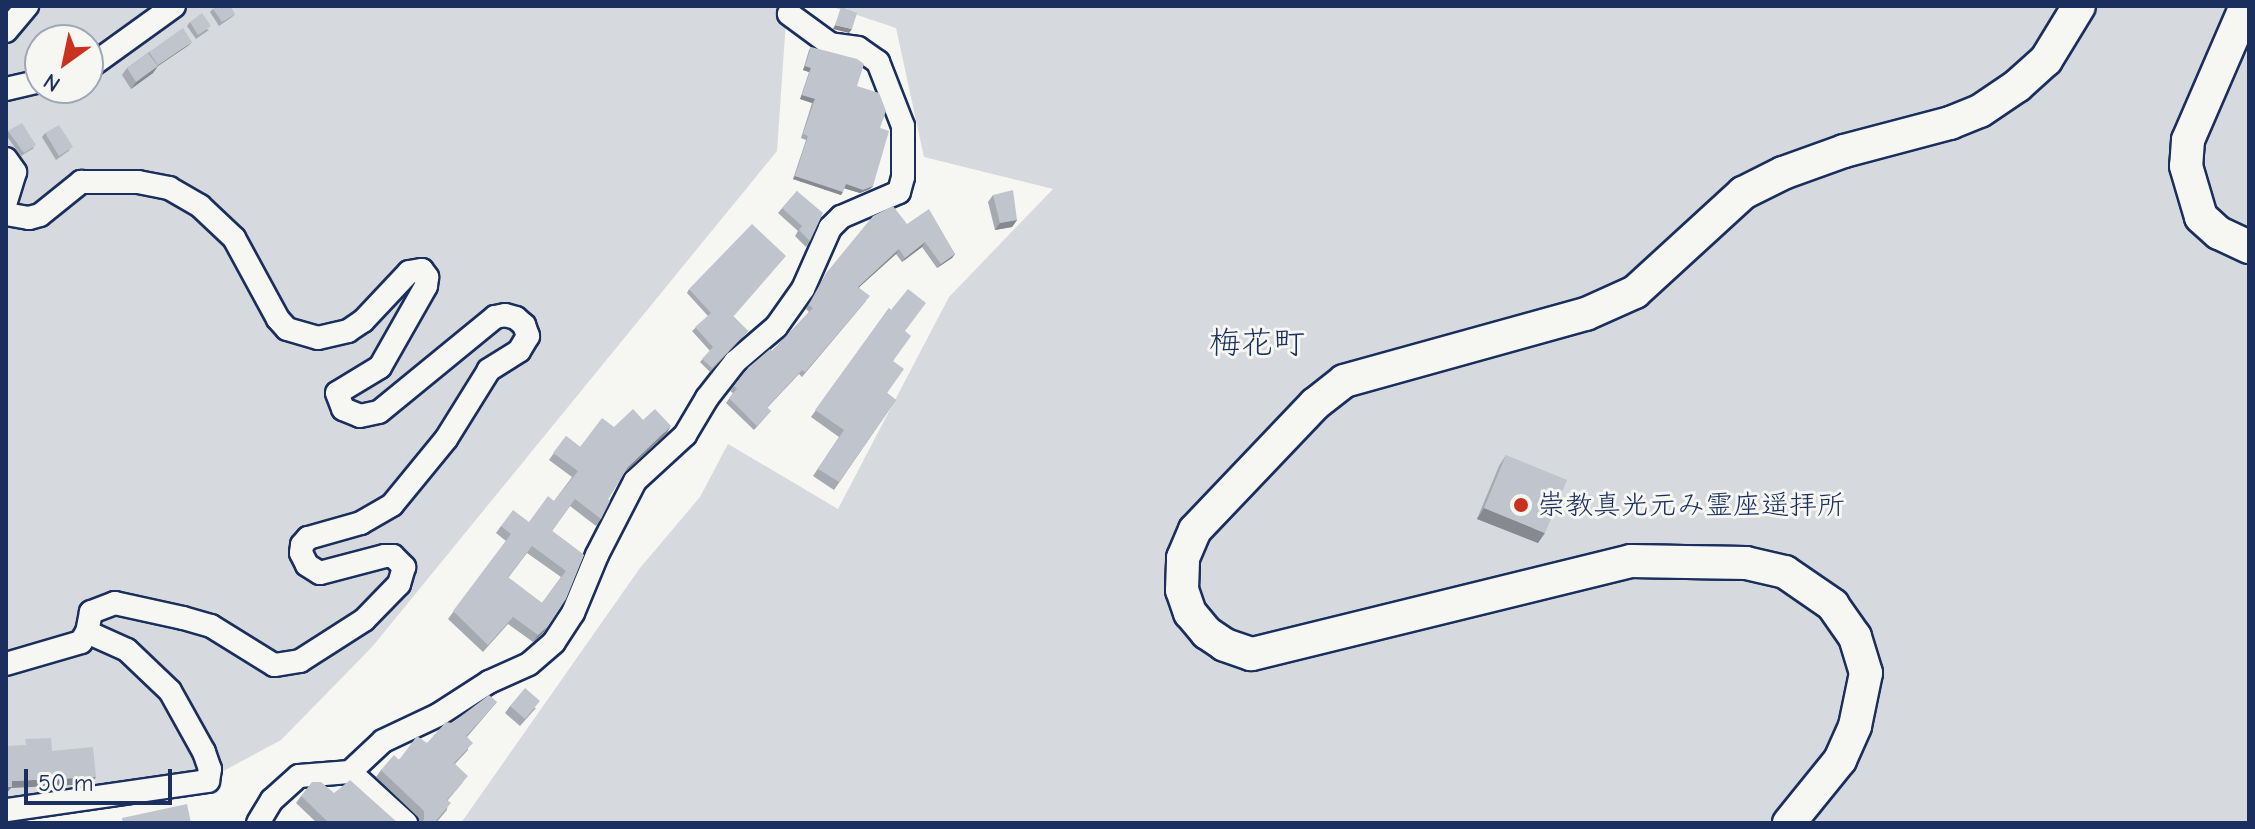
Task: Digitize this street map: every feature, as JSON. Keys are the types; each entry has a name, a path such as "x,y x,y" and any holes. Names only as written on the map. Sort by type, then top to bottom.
{"street":[{"path":"6,31 27,6"},
{"path":"104,56 174,6"},
{"path":"1789,823 1840,760 1855,726 1866,673 1855,637 1833,605 1785,572 1746,563 1631,561 1251,654 1225,645 1207,633 1190,613 1182,590 1183,558 1195,530 1315,404 1344,381 1586,314 1635,292 1743,193 1783,173 1844,151 1950,123 1980,111 2017,86 2046,60 2079,6"},
{"path":"2246,6 2188,140 2186,166 2201,217 2219,233 2249,247"},
{"path":"258,823 272,800 299,776 350,772 383,741 438,715 489,682 529,664 554,642 573,613 597,555 635,481 685,435 707,398 735,362 776,327 803,289 830,228 841,217 899,192 903,177 903,126 878,62 858,48 830,44 789,14"},
{"path":"6,159 15,172 6,202"},
{"path":"6,214 29,218 40,215 81,182 138,182 169,188 200,206 234,238 278,319 287,329 318,338 348,331 363,321 409,272 422,270 427,277 426,286 380,367 337,393 337,401 343,409 360,416 379,412 495,317 516,318 524,325 528,336 519,351 489,370 479,382 446,439 392,505 361,523 308,538 302,545 301,553 307,565 320,573 385,556 399,560 404,567 399,584 364,620 300,661 274,665 211,626 115,603 91,612 87,632 81,642 6,664"},
{"path":"6,810 203,782 211,776 204,752 170,691 127,650 87,632"},
{"path":"350,772 406,823"}],"shaded area":[{"path":"6,6 787,6 777,151 372,647 281,740 203,782 6,803"},
{"path":"830,6 2249,6 2249,823 461,823 640,568 700,497 728,444 838,509 949,297 1053,189 924,157 896,28"}],"building":[{"path":"230,6 235,14 222,22 213,9"},
{"path":"841,7 857,13 852,29 835,25"},
{"path":"202,13 211,26 198,35 190,22"},
{"path":"183,28 192,42 158,65 149,52"},
{"path":"811,47 857,59 864,64 857,86 879,93 886,111 880,128 889,131 873,186 863,190 846,184 843,192 795,176 808,136 803,134 815,99 802,95 811,68 805,66"},
{"path":"148,53 158,66 136,82 127,68"},
{"path":"22,123 36,145 24,153 8,131"},
{"path":"59,125 73,147 59,156 45,133"},
{"path":"1013,190 1017,220 1000,223 993,195"},
{"path":"797,191 823,213 810,241 799,230 802,226 782,208"},
{"path":"893,206 907,224 929,209 955,254 941,264 925,242 905,258 899,249 858,287 870,296 805,372 802,370 767,407 771,411 757,426 729,398 737,389 734,386 749,367 770,349 772,351 813,308 809,305 827,272 873,216"},
{"path":"752,224 786,256 733,317 748,331 712,368 702,359 713,347 695,327 711,313 689,289"},
{"path":"908,289 926,303 905,331 911,336 893,361 904,369 887,393 896,400 839,482 818,469 844,430 815,410 889,308 891,310"},
{"path":"633,409 643,420 655,409 671,426 628,467 608,499 610,501 601,519 575,499 552,531 584,555 566,599 548,626 538,635 513,617 488,645 453,611 511,534 501,526 513,510 529,522 548,496 554,501 578,471 553,453 566,436 580,447 602,418 614,427","holes":["532,546 566,571 542,603 508,577"]},
{"path":"1506,455 1567,480 1545,533 1484,508"},
{"path":"525,688 540,701 525,719 510,706"},
{"path":"489,695 497,702 466,736 473,743 454,763 468,776 447,800 451,803 434,823 421,823 424,811 381,770 394,755 399,760 417,736 427,743 446,722 452,723"},
{"path":"51,738 52,751 93,747 96,777 12,781 12,787 6,787 6,746 26,745 25,739"},
{"path":"350,780 398,823 329,823 301,796 312,782 321,782 334,793"},
{"path":"187,804 191,823 123,823 122,818"}],"place":[{"name":"崇教真光元み霊座遥拝所","path":"1521,505"}],"district":[{"name":"梅花町","path":"1257,343"}]}
